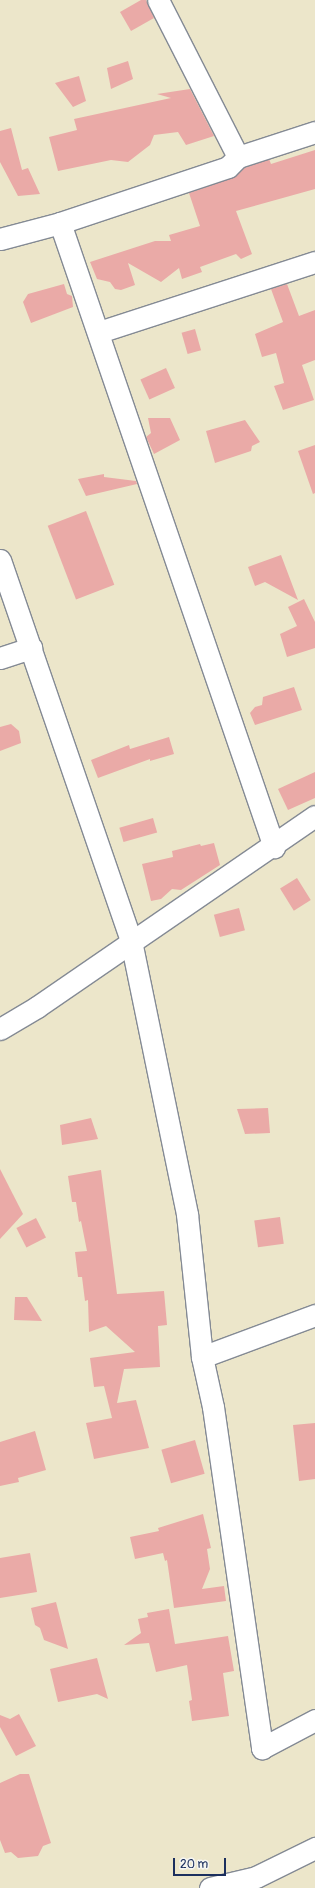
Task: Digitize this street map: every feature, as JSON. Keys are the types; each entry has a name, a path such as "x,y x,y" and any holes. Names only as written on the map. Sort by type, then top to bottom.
{"street":[{"path":"158,0 238,157"},
{"path":"0,239 60,223 228,167 238,157 315,132"},
{"path":"60,223 99,332 274,847"},
{"path":"99,332 315,262"},
{"path":"0,560 132,941 187,1214 202,1357 213,1407 262,1748 315,1720"},
{"path":"0,658 31,648"},
{"path":"0,1029 37,1007 132,941 274,847 315,816"},
{"path":"202,1357 315,1315"},
{"path":"210,1888 256,1877 315,1848"}],"building":[{"path":"141,0 146,0 154,18 131,31 120,12"},
{"path":"128,61 133,79 111,89 107,68"},
{"path":"79,76 86,101 73,107 55,83"},
{"path":"190,89 214,136 186,145 178,132 154,135 150,145 128,162 111,160 58,171 49,137 77,130 74,119 171,98 157,94"},
{"path":"11,128 22,170 28,168 40,194 18,196 0,162 0,131"},
{"path":"315,150 315,189 236,211 252,254 241,259 236,254 200,267 202,272 182,279 179,268 161,282 128,263 135,285 121,290 115,289 110,282 97,279 90,262 155,241 171,241 169,235 200,226 189,193 232,178 244,168 269,159 271,164"},
{"path":"64,284 67,294 72,296 73,307 31,323 23,302 28,294"},
{"path":"287,284 299,316 315,310 315,360 302,365 314,400 283,410 274,386 284,383 276,353 262,357 255,334 283,322 271,289"},
{"path":"195,329 201,350 188,354 182,333"},
{"path":"166,368 175,388 149,399 140,379"},
{"path":"148,418 170,418 180,440 154,454 146,437 151,433"},
{"path":"245,420 260,442 252,446 251,451 215,463 206,431"},
{"path":"315,445 315,493 313,494 298,451"},
{"path":"104,474 104,477 136,481 137,484 86,496 78,479"},
{"path":"86,511 114,585 76,599 48,526"},
{"path":"281,555 298,600 265,582 255,586 248,567"},
{"path":"304,599 315,622 315,648 287,657 280,634 297,626 288,607"},
{"path":"294,687 302,710 255,725 250,713 255,707 262,705 263,697"},
{"path":"11,724 19,731 21,743 0,751 0,727"},
{"path":"169,737 174,754 150,761 150,759 98,778 91,760 129,745 130,749"},
{"path":"315,772 315,798 288,810 278,789"},
{"path":"153,818 157,832 123,842 119,828"},
{"path":"214,843 220,865 181,890 172,889 161,899 151,901 142,864 173,857 172,851 200,844 201,846"},
{"path":"297,878 311,900 294,911 280,889"},
{"path":"239,908 245,930 220,937 214,915"},
{"path":"268,1108 270,1133 245,1134 237,1109"},
{"path":"91,1118 98,1139 62,1145 60,1125"},
{"path":"0,1169 23,1214 0,1239"},
{"path":"101,1170 117,1294 164,1291 167,1325 158,1326 160,1367 124,1369 117,1403 136,1400 149,1448 94,1459 86,1423 112,1418 104,1386 94,1387 90,1358 135,1352 106,1326 89,1332 88,1300 85,1301 82,1277 78,1277 75,1252 87,1251 81,1221 79,1222 76,1202 72,1202 68,1176"},
{"path":"280,1217 284,1244 258,1247 254,1221"},
{"path":"36,1218 46,1238 26,1248 16,1228"},
{"path":"15,1297 27,1297 42,1321 14,1320"},
{"path":"315,1423 315,1479 299,1481 293,1425"},
{"path":"35,1431 46,1470 18,1478 19,1482 0,1486 0,1442"},
{"path":"195,1440 205,1474 171,1483 161,1450"},
{"path":"203,1514 211,1548 207,1549 210,1569 202,1589 224,1586 226,1601 174,1608 167,1560 165,1561 163,1553 135,1559 130,1537 159,1531 158,1528"},
{"path":"30,1553 37,1592 0,1598 0,1558"},
{"path":"56,1602 68,1649 44,1640 40,1628 35,1625 31,1608"},
{"path":"169,1609 175,1644 228,1636 234,1671 223,1673 229,1716 192,1721 189,1701 192,1700 187,1665 156,1672 149,1643 124,1645 141,1633 138,1619 148,1617 147,1613"},
{"path":"97,1658 108,1699 97,1694 58,1702 50,1669"},
{"path":"19,1714 36,1746 16,1756 0,1727 0,1715 10,1719"},
{"path":"20,1774 29,1774 51,1843 43,1846 38,1856 18,1858 11,1852 5,1853 0,1840 0,1783"}]}
